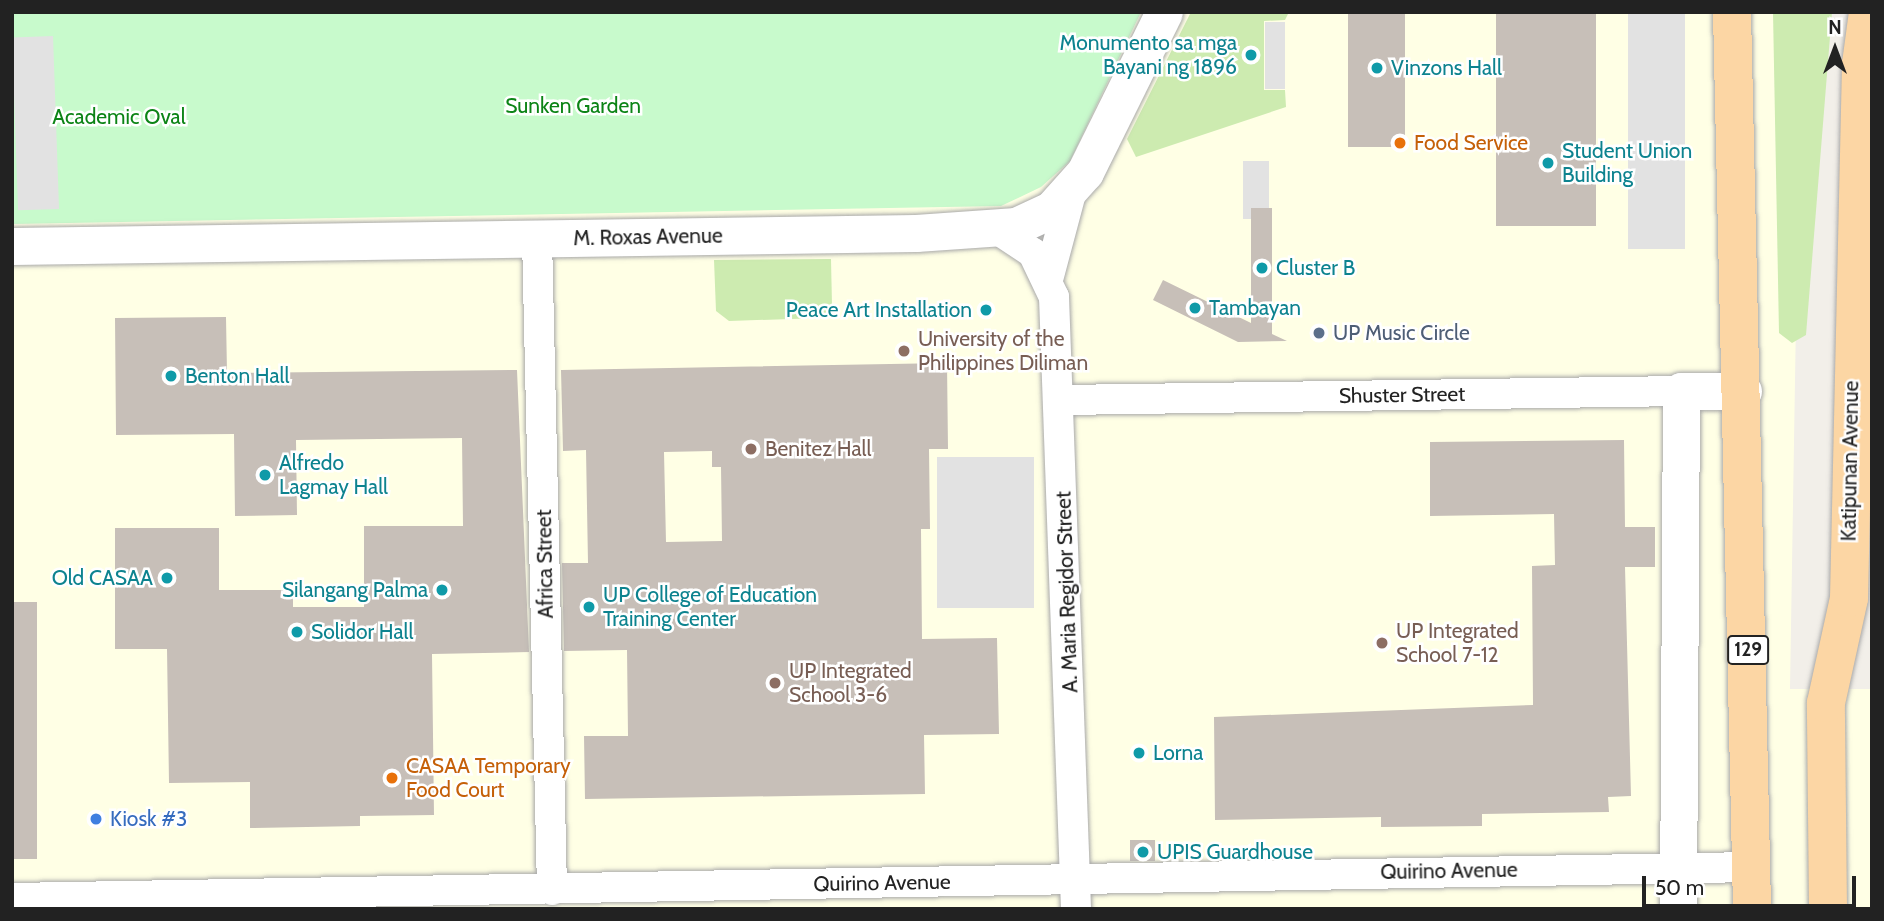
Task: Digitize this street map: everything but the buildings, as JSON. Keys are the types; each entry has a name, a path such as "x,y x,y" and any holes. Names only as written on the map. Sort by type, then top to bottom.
{"main road":[{"name":"129","path":"1732,12 1743,391 1752,909"},
{"path":"1857,12 1861,51"},
{"name":"Katipunan Avenue","path":"1828,909 1826,703 1849,598 1861,430 1861,51 1868,12"}],"street":[{"name":"M. Roxas Avenue","path":"12,246 997,229 1051,210 1073,186 1164,12"},
{"name":"A. Maria Regidor Street","path":"1073,186 1049,276 1062,400 1076,909"},
{"path":"997,229 1033,253 1049,276"},
{"name":"Africa Street","path":"537,238 552,890"},
{"path":"1678,909 1681,391"},
{"name":"Shuster Street","path":"1062,400 1743,391"},
{"name":"Quirino Avenue","path":"12,898 1752,867"}],"shaded area":[{"name":"University of the Philippines Diliman","path":"12,12 1801,12 1790,689 1872,689 1872,909 12,909"},
{"path":"1628,12 1685,12 1685,249 1628,249"},
{"path":"1265,22 1285,22 1285,89 1265,89"},
{"path":"53,36 59,209 18,210 12,37"},
{"path":"1243,161 1269,161 1269,219 1243,219"},
{"path":"937,457 1034,457 1034,608 937,608"}],"green space":[{"name":"Academic Oval","path":"12,12 1141,12 1070,161 1041,187 1001,206 12,224"},
{"path":"1191,12 1289,12 1285,20 1264,21 1264,90 1285,90 1286,107 1136,157 1127,139"},
{"path":"1773,12 1832,12 1806,335 1792,343 1779,333"},
{"path":"831,259 832,306 821,318 729,321 716,311 714,260"}],"place":[{"name":"Monumento sa mga Bayani ng 1896","path":"1251,55"},
{"name":"Vinzons Hall","path":"1377,68"},
{"name":"Food Service","path":"1400,143"},
{"name":"Student Union Building","path":"1548,163"},
{"name":"Cluster B","path":"1262,268"},
{"name":"Tambayan","path":"1195,308"},
{"name":"Peace Art Installation","path":"986,310"},
{"name":"UP Music Circle","path":"1319,333"},
{"name":"University of the Philippines Diliman","path":"904,351"},
{"name":"Benton Hall","path":"171,376"},
{"name":"Benitez Hall","path":"751,449"},
{"name":"Alfredo Lagmay Hall","path":"265,475"},
{"name":"Old CASAA","path":"167,578"},
{"name":"Silangang Palma","path":"442,590"},
{"name":"UP College of Education Training Center","path":"589,607"},
{"name":"Solidor Hall","path":"297,632"},
{"name":"UP Integrated School 7-12","path":"1382,643"},
{"name":"UP Integrated School 3-6","path":"775,683"},
{"name":"Lorna","path":"1139,753"},
{"name":"CASAA Temporary Food Court","path":"392,778"},
{"name":"Kiosk #3","path":"96,819"},
{"name":"UPIS Guardhouse","path":"1143,852"}],"park label":[{"name":"Sunken Garden","path":"573,106"}]}
